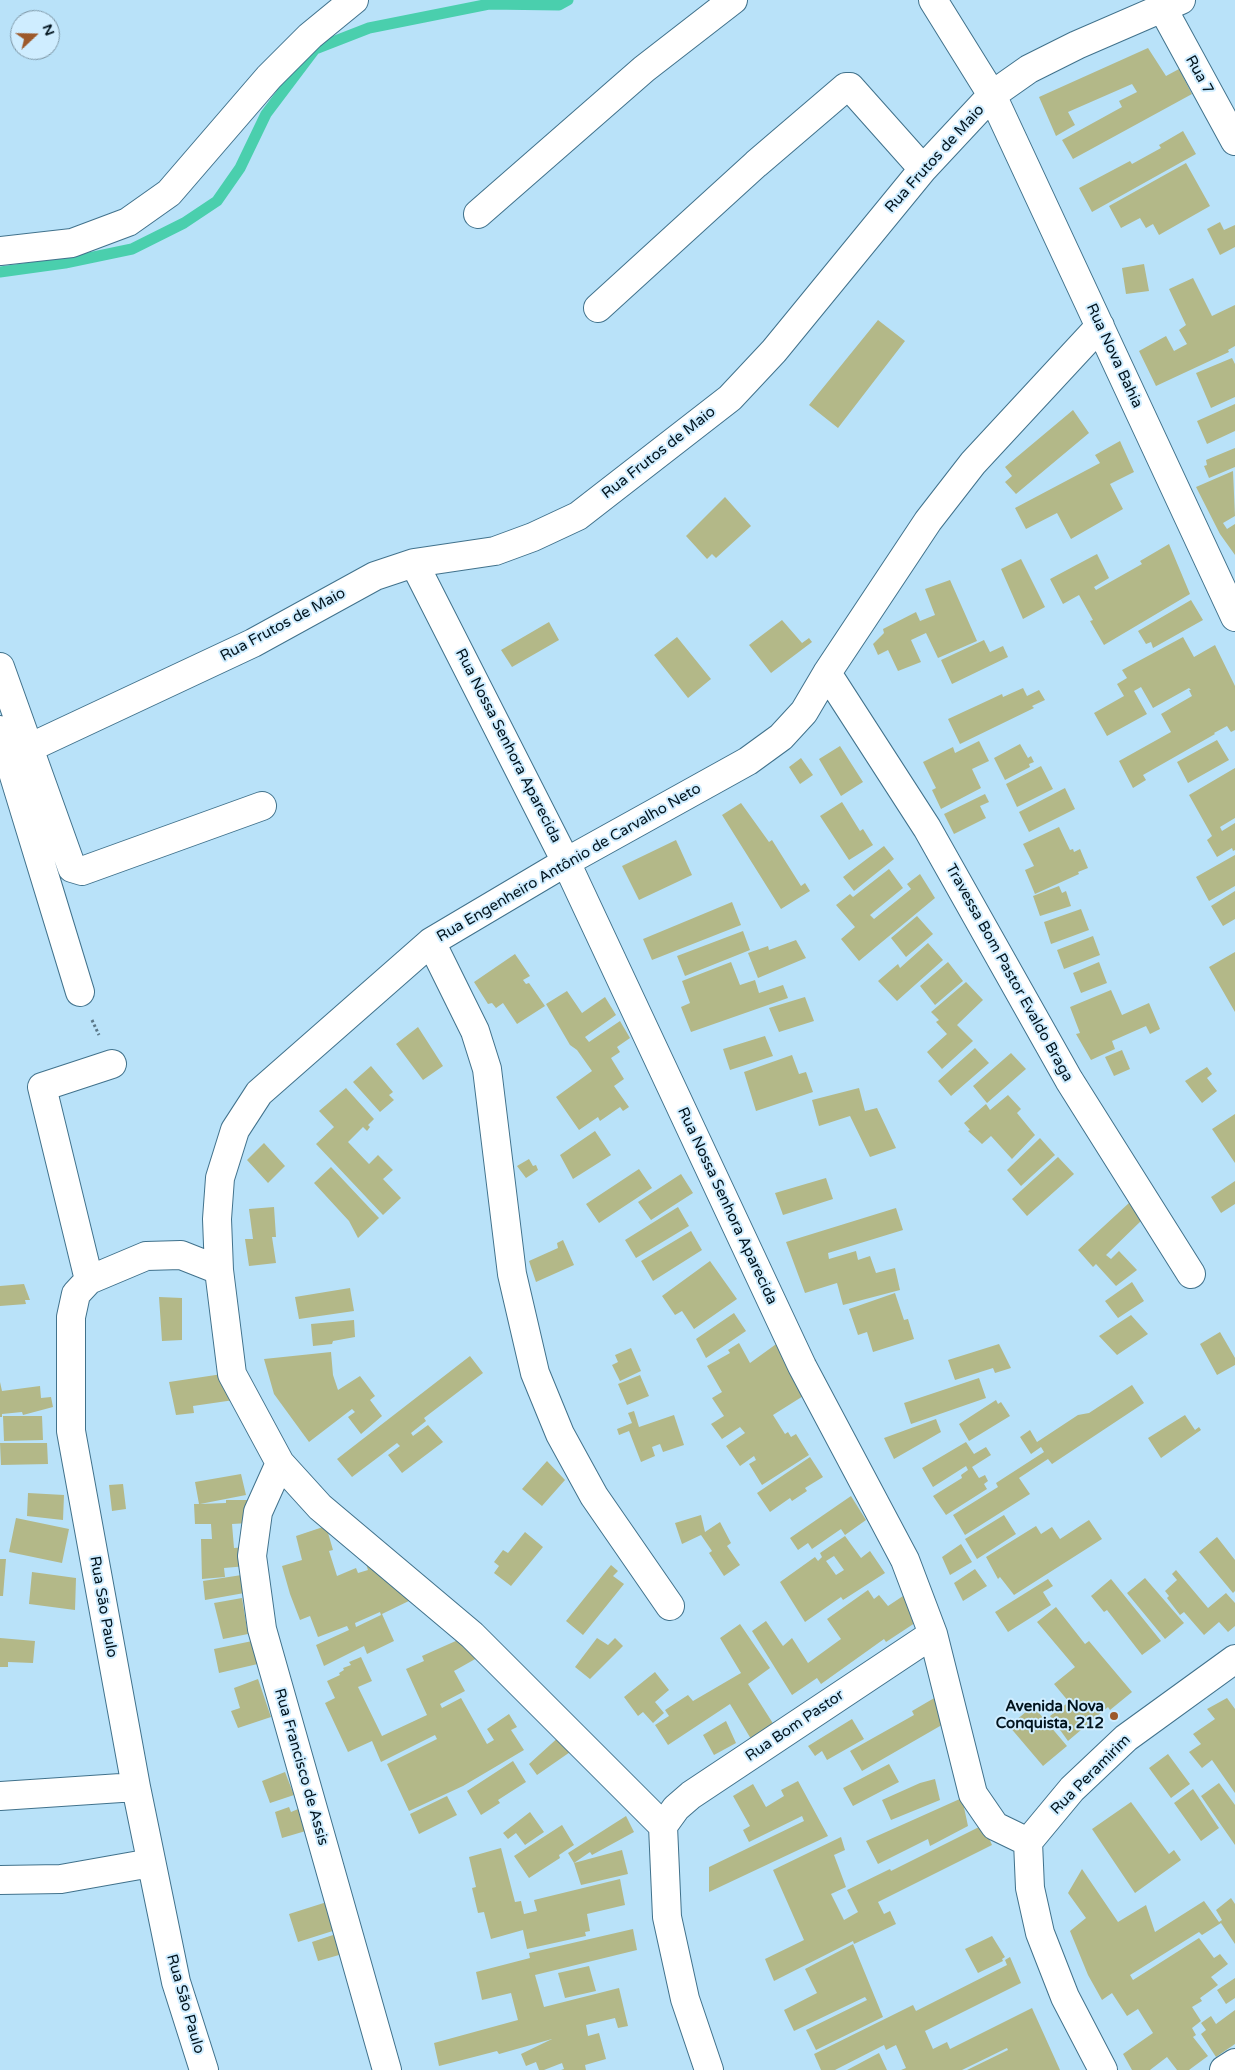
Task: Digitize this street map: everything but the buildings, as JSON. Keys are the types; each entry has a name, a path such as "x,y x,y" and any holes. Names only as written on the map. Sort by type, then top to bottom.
{"street":[{"path":"0,251 72,244 128,222 169,193 269,77 310,36 354,0"},
{"path":"478,214 644,69 733,0"},
{"name":"Rua Nova Bahia","path":"933,0 992,95 1235,617"},
{"name":"Rua Frutos de Maio","path":"12,733 253,643 375,576 414,564 495,551 533,537 578,516 730,398 774,351 923,169 992,95 1029,68 1172,4"},
{"name":"Rua 7","path":"1172,4 1235,141"},
{"path":"598,308 756,164 846,87 850,88 923,169"},
{"name":"Rua Engenheiro Antônio de Carvalho Neto","path":"664,1826 472,1636 320,1507 280,1463 232,1374 219,1270 217,1219 220,1178 235,1130 260,1093 431,942 566,862 748,761 782,737 804,712 827,673 928,521 973,463 1100,326"},
{"name":"Rua Nossa Senhora Aparecida","path":"414,564 566,862 802,1366 905,1560 933,1634 973,1794 995,1826 1028,1842"},
{"path":"0,667 12,733 80,992"},
{"name":"Travessa Bom Pastor Evaldo Braga","path":"827,673 927,828 1068,1080 1191,1274"},
{"path":"12,733 70,865 77,870 82,871 262,806"},
{"path":"431,942 475,1031 487,1069 512,1274 535,1373 560,1434 594,1496 670,1606"},
{"path":"112,1064 42,1087 89,1280 146,1256 164,1254 182,1255 219,1270"},
{"name":"Rua São Paulo","path":"89,1280 76,1294 71,1317 72,1431 136,1787 176,1982 204,2070"},
{"name":"Rua Francisco de Assis","path":"280,1463 258,1512 252,1556 262,1629 387,2070"},
{"name":"Rua Bom Pastor","path":"664,1826 676,1808 692,1795 933,1634"},
{"name":"Rua Peramirim","path":"1028,1842 1072,1789 1126,1738 1235,1659"},
{"path":"0,1796 136,1787"},
{"path":"664,1826 667,1917 685,1999 709,2070"},
{"path":"1028,1842 1030,1888 1040,1933 1065,1997 1102,2070"},
{"path":"0,1880 61,1879 152,1863"},
{"path":"1224,2070 1235,2063"}],"path":[{"path":"80,992 112,1064"}],"waterway":[{"path":"0,272 65,263 132,249 184,223 217,201 240,168 266,114 315,49 369,28 489,4 559,5 568,0"}],"place":[{"name":"Avenida Nova Conquista, 212","path":"1114,1716"}]}
